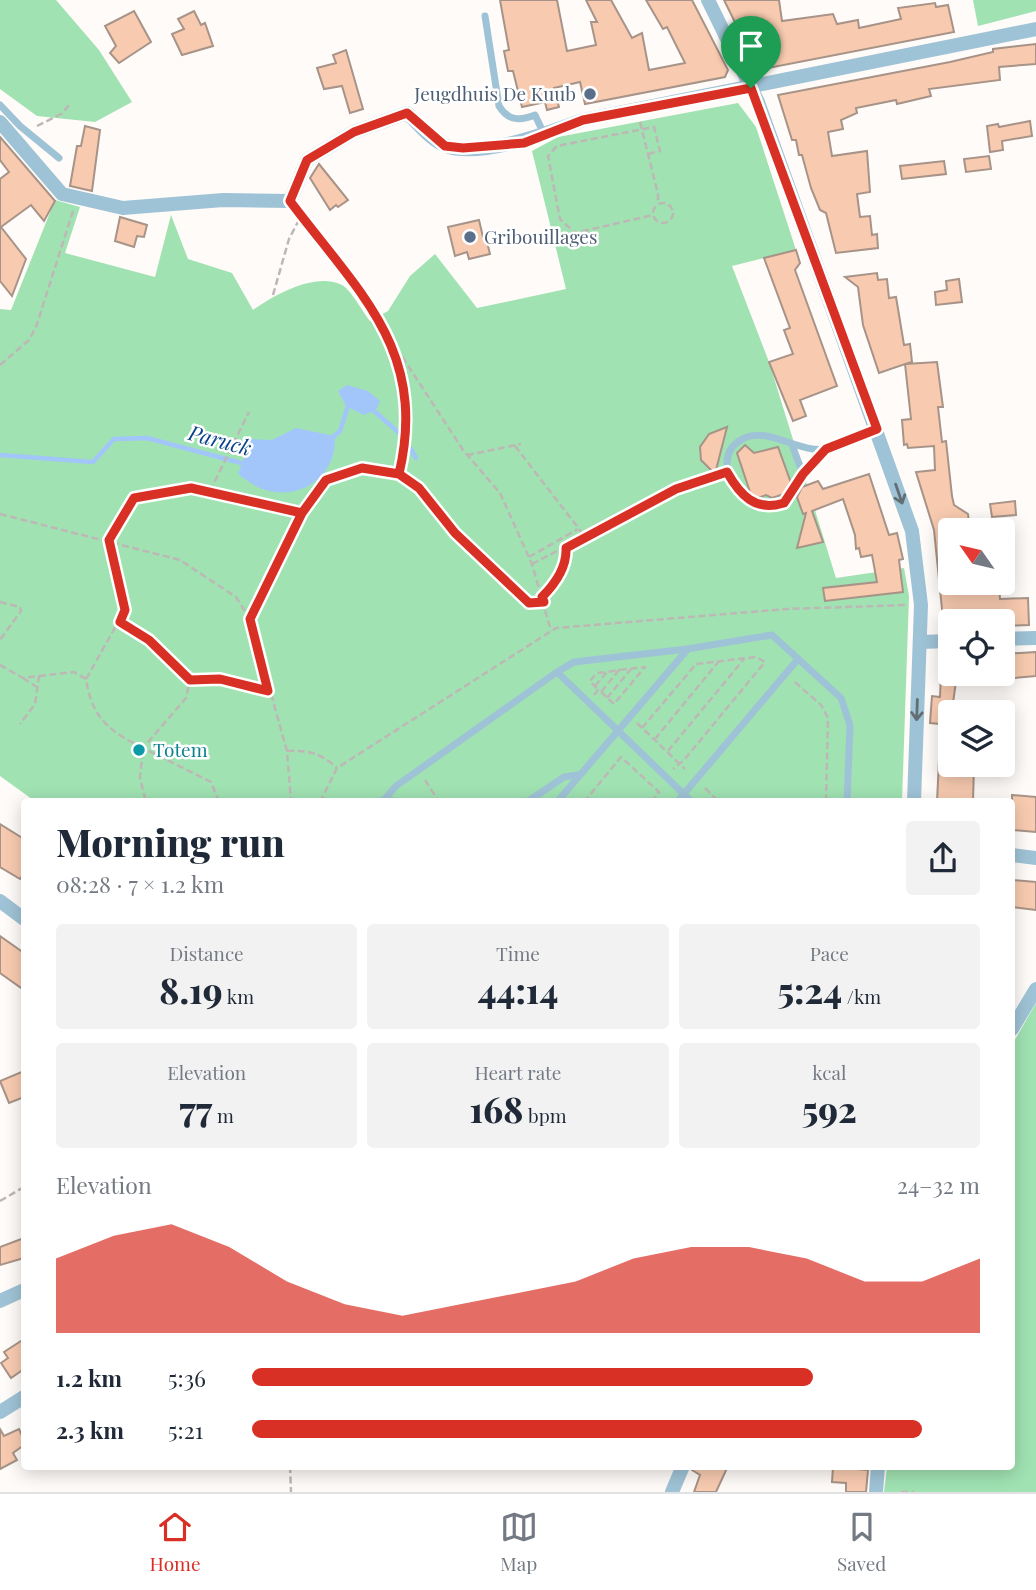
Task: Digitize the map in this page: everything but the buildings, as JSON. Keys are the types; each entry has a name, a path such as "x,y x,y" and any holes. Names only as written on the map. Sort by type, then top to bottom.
{"street":[{"path":"708,0 751,88 912,531 921,605 914,798"},
{"path":"0,122 62,194 123,208 223,200 290,201 307,160 354,132 407,113 445,146 463,148 524,143 583,120 1036,29"},
{"path":"1015,639 1036,638"},
{"path":"920,642 938,641"},
{"path":"1015,855 1036,858"},
{"path":"0,901 21,917"},
{"path":"1015,1025 1036,989"},
{"path":"0,1301 21,1291"},
{"path":"0,1412 21,1399"},
{"path":"672,1492 681,1470"},
{"path":"876,1492 878,1470"}],"lane":[{"path":"485,16 499,106 509,117 518,120 535,116 544,135"},
{"path":"0,105 20,126 59,158"},
{"path":"826,449 792,445 762,434 739,441 729,452 727,472 737,491 751,503 771,507 784,503 803,474 826,449 877,429"},
{"path":"792,445 803,474"},
{"path":"385,798 396,786 574,662 687,649 772,635 841,698 850,725 847,798"},
{"path":"559,798 687,649"},
{"path":"680,798 798,659"},
{"path":"557,672 688,798"},
{"path":"533,798 564,777 578,775"}],"path":[{"path":"20,126 35,127 71,103"},
{"path":"639,119 658,204 653,215"},
{"path":"648,154 660,151 654,127 557,146 548,156 560,219 575,233 653,215"},
{"path":"0,365 29,340 36,327 77,198"},
{"path":"290,201 377,318 463,450 500,493 532,564 551,631"},
{"path":"653,215 655,220 666,223 673,215 669,204 658,204"},
{"path":"273,295 289,239 301,216"},
{"path":"377,318 396,352 403,378 407,436 399,474"},
{"path":"210,491 249,412"},
{"path":"467,455 521,444"},
{"path":"515,446 586,538"},
{"path":"250,619 302,513 326,480 362,468 399,474 419,488 455,533 529,603 544,602"},
{"path":"532,564 676,489 727,472"},
{"path":"217,798 211,782 119,736 101,720 90,701 86,680 125,610 109,540 134,498 191,488 302,513"},
{"path":"0,514 180,560 236,597 250,619 268,691 287,751 291,798"},
{"path":"529,557 579,528"},
{"path":"542,597 555,584 566,548"},
{"path":"0,602 20,607 21,611 0,640"},
{"path":"120,622 149,640 190,680 220,679 268,691"},
{"path":"642,728 696,664 757,657 765,662 680,761"},
{"path":"668,751 745,659"},
{"path":"655,739 719,661"},
{"path":"0,665 37,687"},
{"path":"645,667 614,704 590,681 597,673 631,669 645,667"},
{"path":"607,698 631,669"},
{"path":"601,692 619,670"},
{"path":"23,678 74,672 86,680"},
{"path":"595,686 607,672"},
{"path":"20,724 35,704 39,676"},
{"path":"145,798 140,778 143,748 186,698 190,680"},
{"path":"793,680 821,705 828,718 826,798"},
{"path":"637,723 680,761 685,769"},
{"path":"287,751 305,750 325,757 337,768"},
{"path":"587,798 621,757 659,792 655,798"},
{"path":"424,777 437,798"},
{"path":"705,788 715,798"},
{"path":"0,1201 21,1189"},
{"path":"290,1470 291,1492"},
{"path":"901,1492 914,1492"}],"green space":[{"path":"0,0 56,0 99,50 132,102 95,122 37,116 0,89"},
{"path":"973,0 1036,0 1036,11 978,26"},
{"path":"738,103 756,127 796,250 732,266 769,362 836,578 904,568 909,596 902,798 30,798 0,776 0,309 11,310 55,200 80,207 65,253 155,277 171,215 188,259 232,273 253,310 295,287 331,281 346,288 370,321 388,311 410,276 435,254 477,308 566,289 532,151 558,137"},
{"path":"1036,1003 1036,1492 884,1492 887,1470 1015,1470 1015,1040"}],"water":[{"path":"347,385 368,391 380,401 376,410 364,415 346,406 338,391"},
{"path":"296,428 335,436 330,463 314,482 290,492 276,492 259,488 238,474 251,439 272,440"}],"waterway":[{"name":"Paruck","path":"332,438 340,431 349,403"},
{"name":"Paruck","path":"372,409 400,434"},
{"name":"Paruck","path":"0,455 93,462 114,439 147,438 245,464"},
{"name":"Paruck","path":"409,446 416,458"}],"place":[{"name":"Jeugdhuis De Kuub","path":"590,94"},
{"name":"Gribouillages","path":"470,237"},
{"name":"Totem","path":"139,750"}],"route":[{"path":"751,88 583,120 524,143 463,148 445,146 407,113 354,132 307,160 290,201 377,318 396,352 403,378 407,414 407,436 399,474 362,468 326,480 302,513 250,619 268,691 220,679 190,680 149,640 120,622 125,610 109,540 134,498 191,488 302,513 326,480 362,468 399,474 419,488 455,533 529,603 544,602 542,597 555,584 566,548 676,489 727,472 737,491 751,503 771,507 784,503 803,474 826,449 877,429 751,88"}]}
